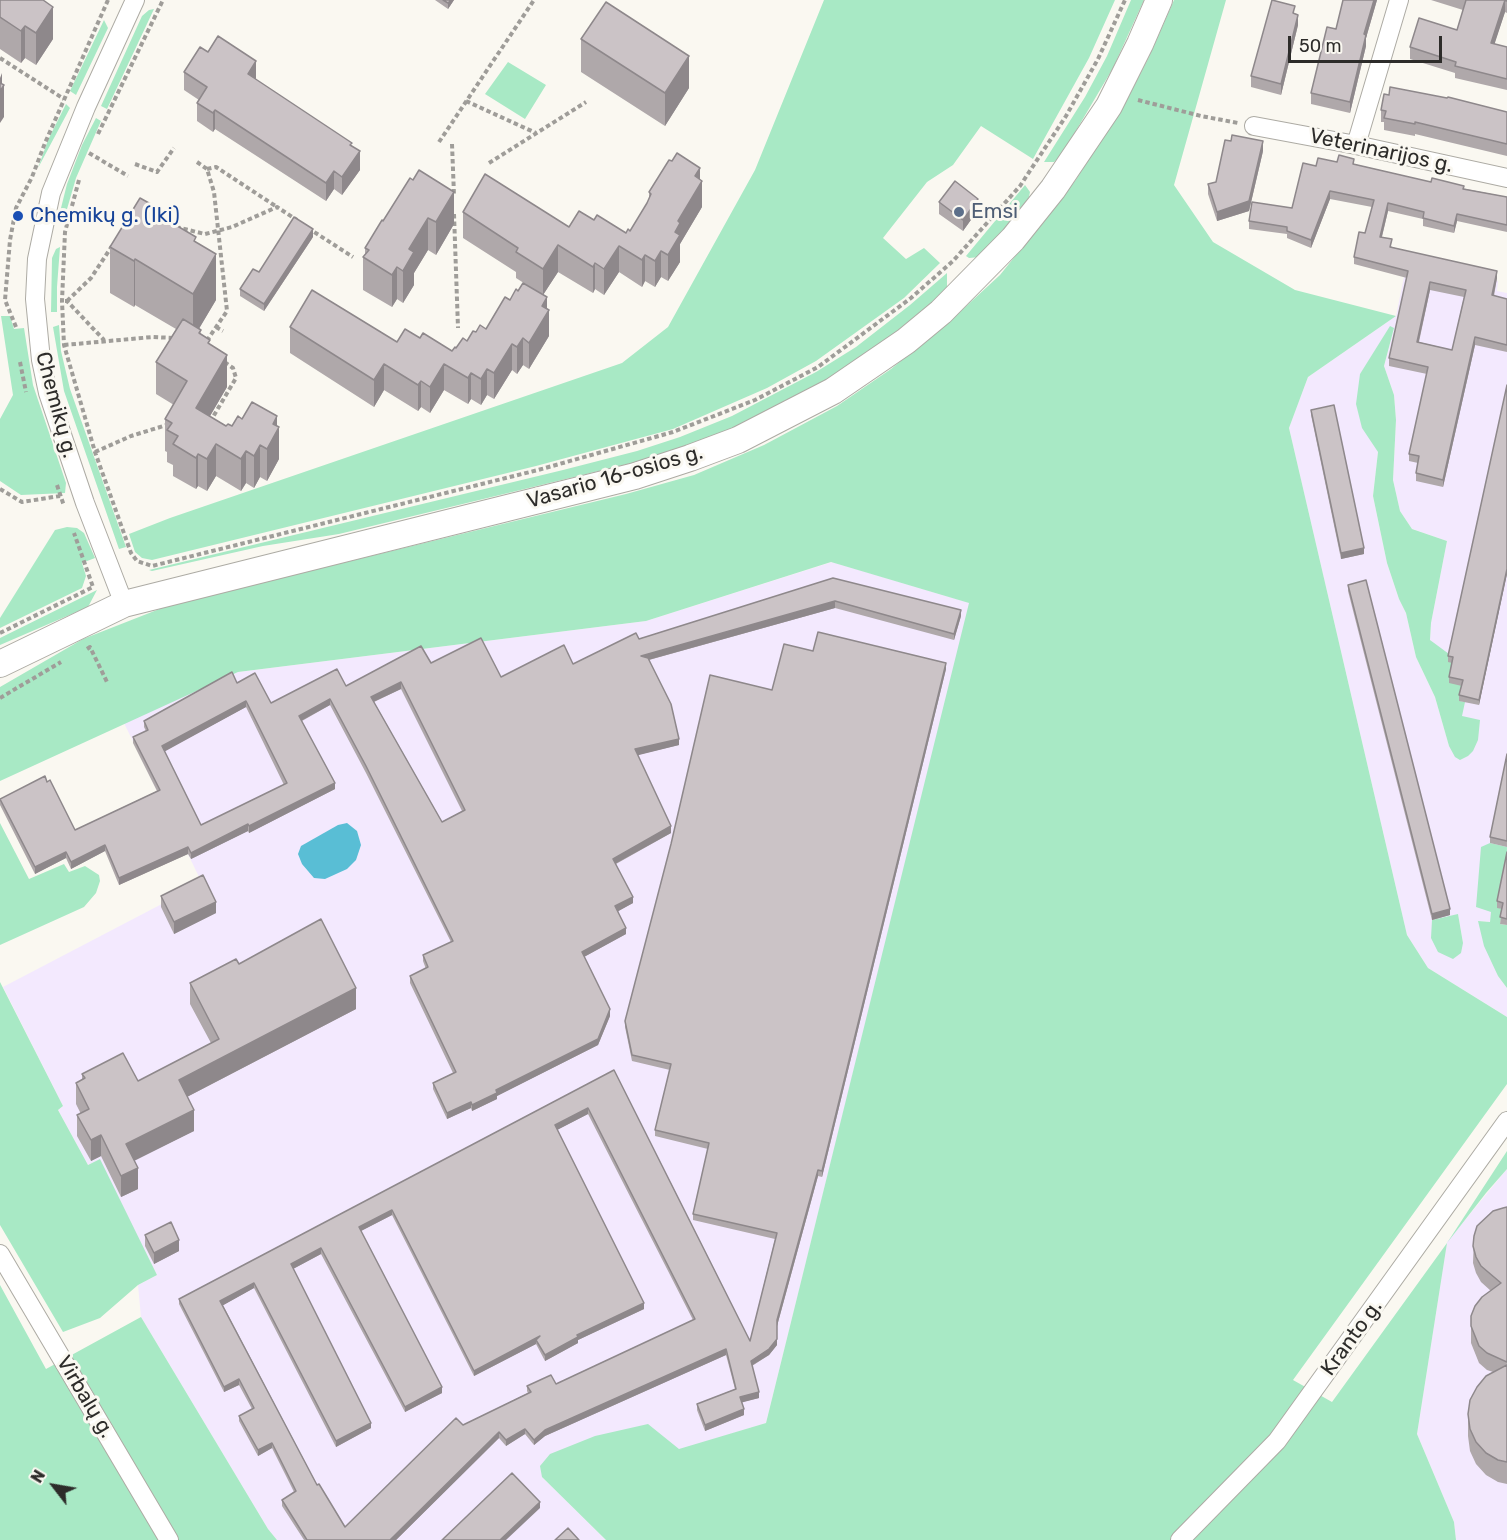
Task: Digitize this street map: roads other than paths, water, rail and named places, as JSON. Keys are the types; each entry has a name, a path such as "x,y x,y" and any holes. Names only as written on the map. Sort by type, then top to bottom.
{"main road":[{"name":"Vasario 16-osios g.","path":"0,664 124,604 635,476 738,440 833,391 906,341 972,283 1014,239 1053,189 1108,106 1140,44 1159,0"}],"street":[{"name":"Chemikų g.","path":"124,604 85,503 48,393 41,360 35,299 39,249 51,193 86,107 135,0"},
{"path":"1356,146 1399,0"},
{"name":"Veterinarijos g.","path":"1254,126 1507,178"},
{"name":"Kranto g.","path":"1180,1540 1277,1441 1507,1122"},
{"name":"Virbalų g.","path":"0,1254 169,1540"}],"water":[{"path":"347,823 357,831 361,845 356,860 347,869 325,879 314,878 302,864 298,854 301,846 338,825"}],"place":[{"name":"Emsi","path":"959,212"},
{"name":"Chemikų g. (Iki)","path":"18,216"}]}
